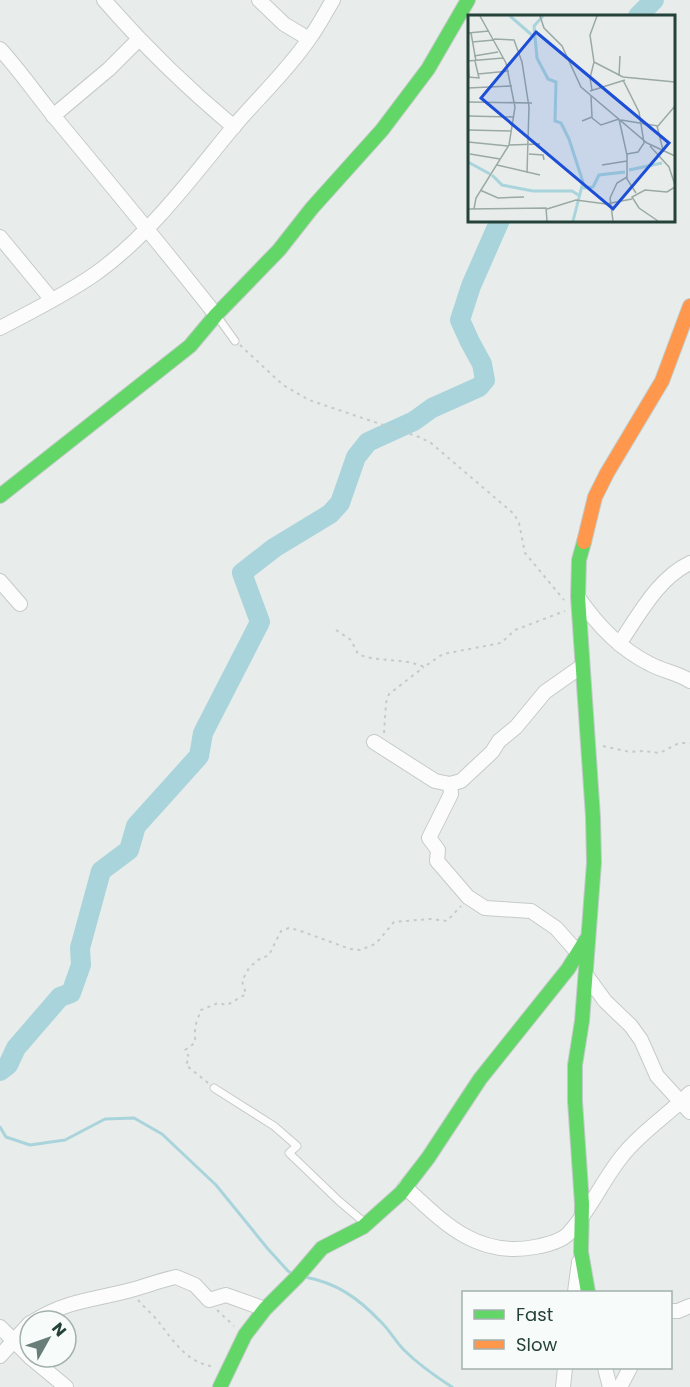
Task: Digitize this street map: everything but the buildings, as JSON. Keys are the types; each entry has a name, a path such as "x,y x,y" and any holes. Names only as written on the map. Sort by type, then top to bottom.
{"street":[{"path":"104,0 138,40 234,127"},
{"path":"259,0 284,24 309,39"},
{"path":"0,328 95,274 147,228 209,159 309,39 333,0"},
{"path":"0,496 190,346 216,315 279,250 319,200 382,130 428,69 468,0"},
{"path":"53,116 109,69 138,40"},
{"path":"0,50 29,82 53,116 216,315"},
{"path":"0,237 52,300"},
{"path":"575,1291 581,1215 575,1065 582,1021 594,863 593,818 576,604 579,560 595,497 662,381 690,306"},
{"path":"620,644 660,587 683,566 690,563"},
{"path":"0,581 20,604"},
{"path":"576,604 620,644 651,665 690,681"},
{"path":"374,742 435,781 450,784 461,780 516,727 545,692 582,666"},
{"path":"450,784 451,794 429,838 438,850 437,861 468,897 485,908 531,911 556,928 579,954"},
{"path":"220,1387 245,1335 264,1309 298,1276 322,1248 367,1224 405,1187 428,1158 480,1079 579,954 587,938"},
{"path":"405,1187 435,1216 477,1244 495,1248 528,1249 557,1241 566,1236 625,1152 643,1134 687,1102 657,1076 641,1040 631,1026 605,1001 586,975"},
{"path":"580,1252 588,1291"},
{"path":"54,1309 77,1301 132,1290 176,1277 195,1285 209,1300 226,1295 264,1309"},
{"path":"672,1311 690,1306"},
{"path":"0,1327 18,1344"},
{"path":"0,1356 18,1337"},
{"path":"44,1369 66,1387"},
{"path":"563,1387 566,1369"},
{"path":"605,1369 610,1387"},
{"path":"620,1387 629,1369"}],"lane":[{"path":"216,315 235,341"},
{"path":"214,1088 274,1126 297,1146 290,1153 367,1224"}],"path":[{"path":"235,341 284,385 309,400 431,443 514,514 519,523 525,553 534,566 576,604 515,630 501,643 443,654 389,694 384,732 391,753"},
{"path":"336,630 351,640 358,654 370,660 379,658 414,662 424,667"},
{"path":"587,740 630,752 660,753 679,743 690,743"},
{"path":"214,1088 186,1065 189,1057 185,1050 194,1044 197,1037 195,1030 201,1010 218,1002 228,1005 246,994 242,981 249,968 269,955 281,931 289,928 298,930 350,949 360,950 380,940 394,922 429,919 447,921 468,897"},
{"path":"132,1290 180,1351 202,1365 229,1370"},
{"path":"209,1300 220,1314 245,1335"}],"waterway":[{"path":"639,15 654,0"},
{"path":"0,1071 8,1065 16,1048 60,997 71,993 81,965 80,948 101,871 129,850 136,826 199,756 203,733 260,622 242,573 274,548 330,514 340,503 356,457 368,442 414,421 432,408 479,387 485,380 482,364 460,320 471,286 499,222"},
{"path":"0,1127 6,1137 30,1145 65,1140 105,1119 134,1118 162,1134 216,1185 268,1249 293,1274"},
{"path":"305,1277 337,1287 355,1299 383,1324 409,1355 452,1387"}],"traffic: fast":[{"path":"0,496 190,346 216,315 279,250 312,208 382,130 428,69 468,0"},
{"path":"584,542 579,560 578,597 594,863 582,1021 575,1065 575,1101 582,1204 581,1252 588,1291"},
{"path":"220,1387 245,1335 265,1309 322,1248 363,1227 401,1193 428,1158 480,1079 568,969 586,940"}],"traffic: slow":[{"path":"584,542 595,497 662,381 690,306"}]}
